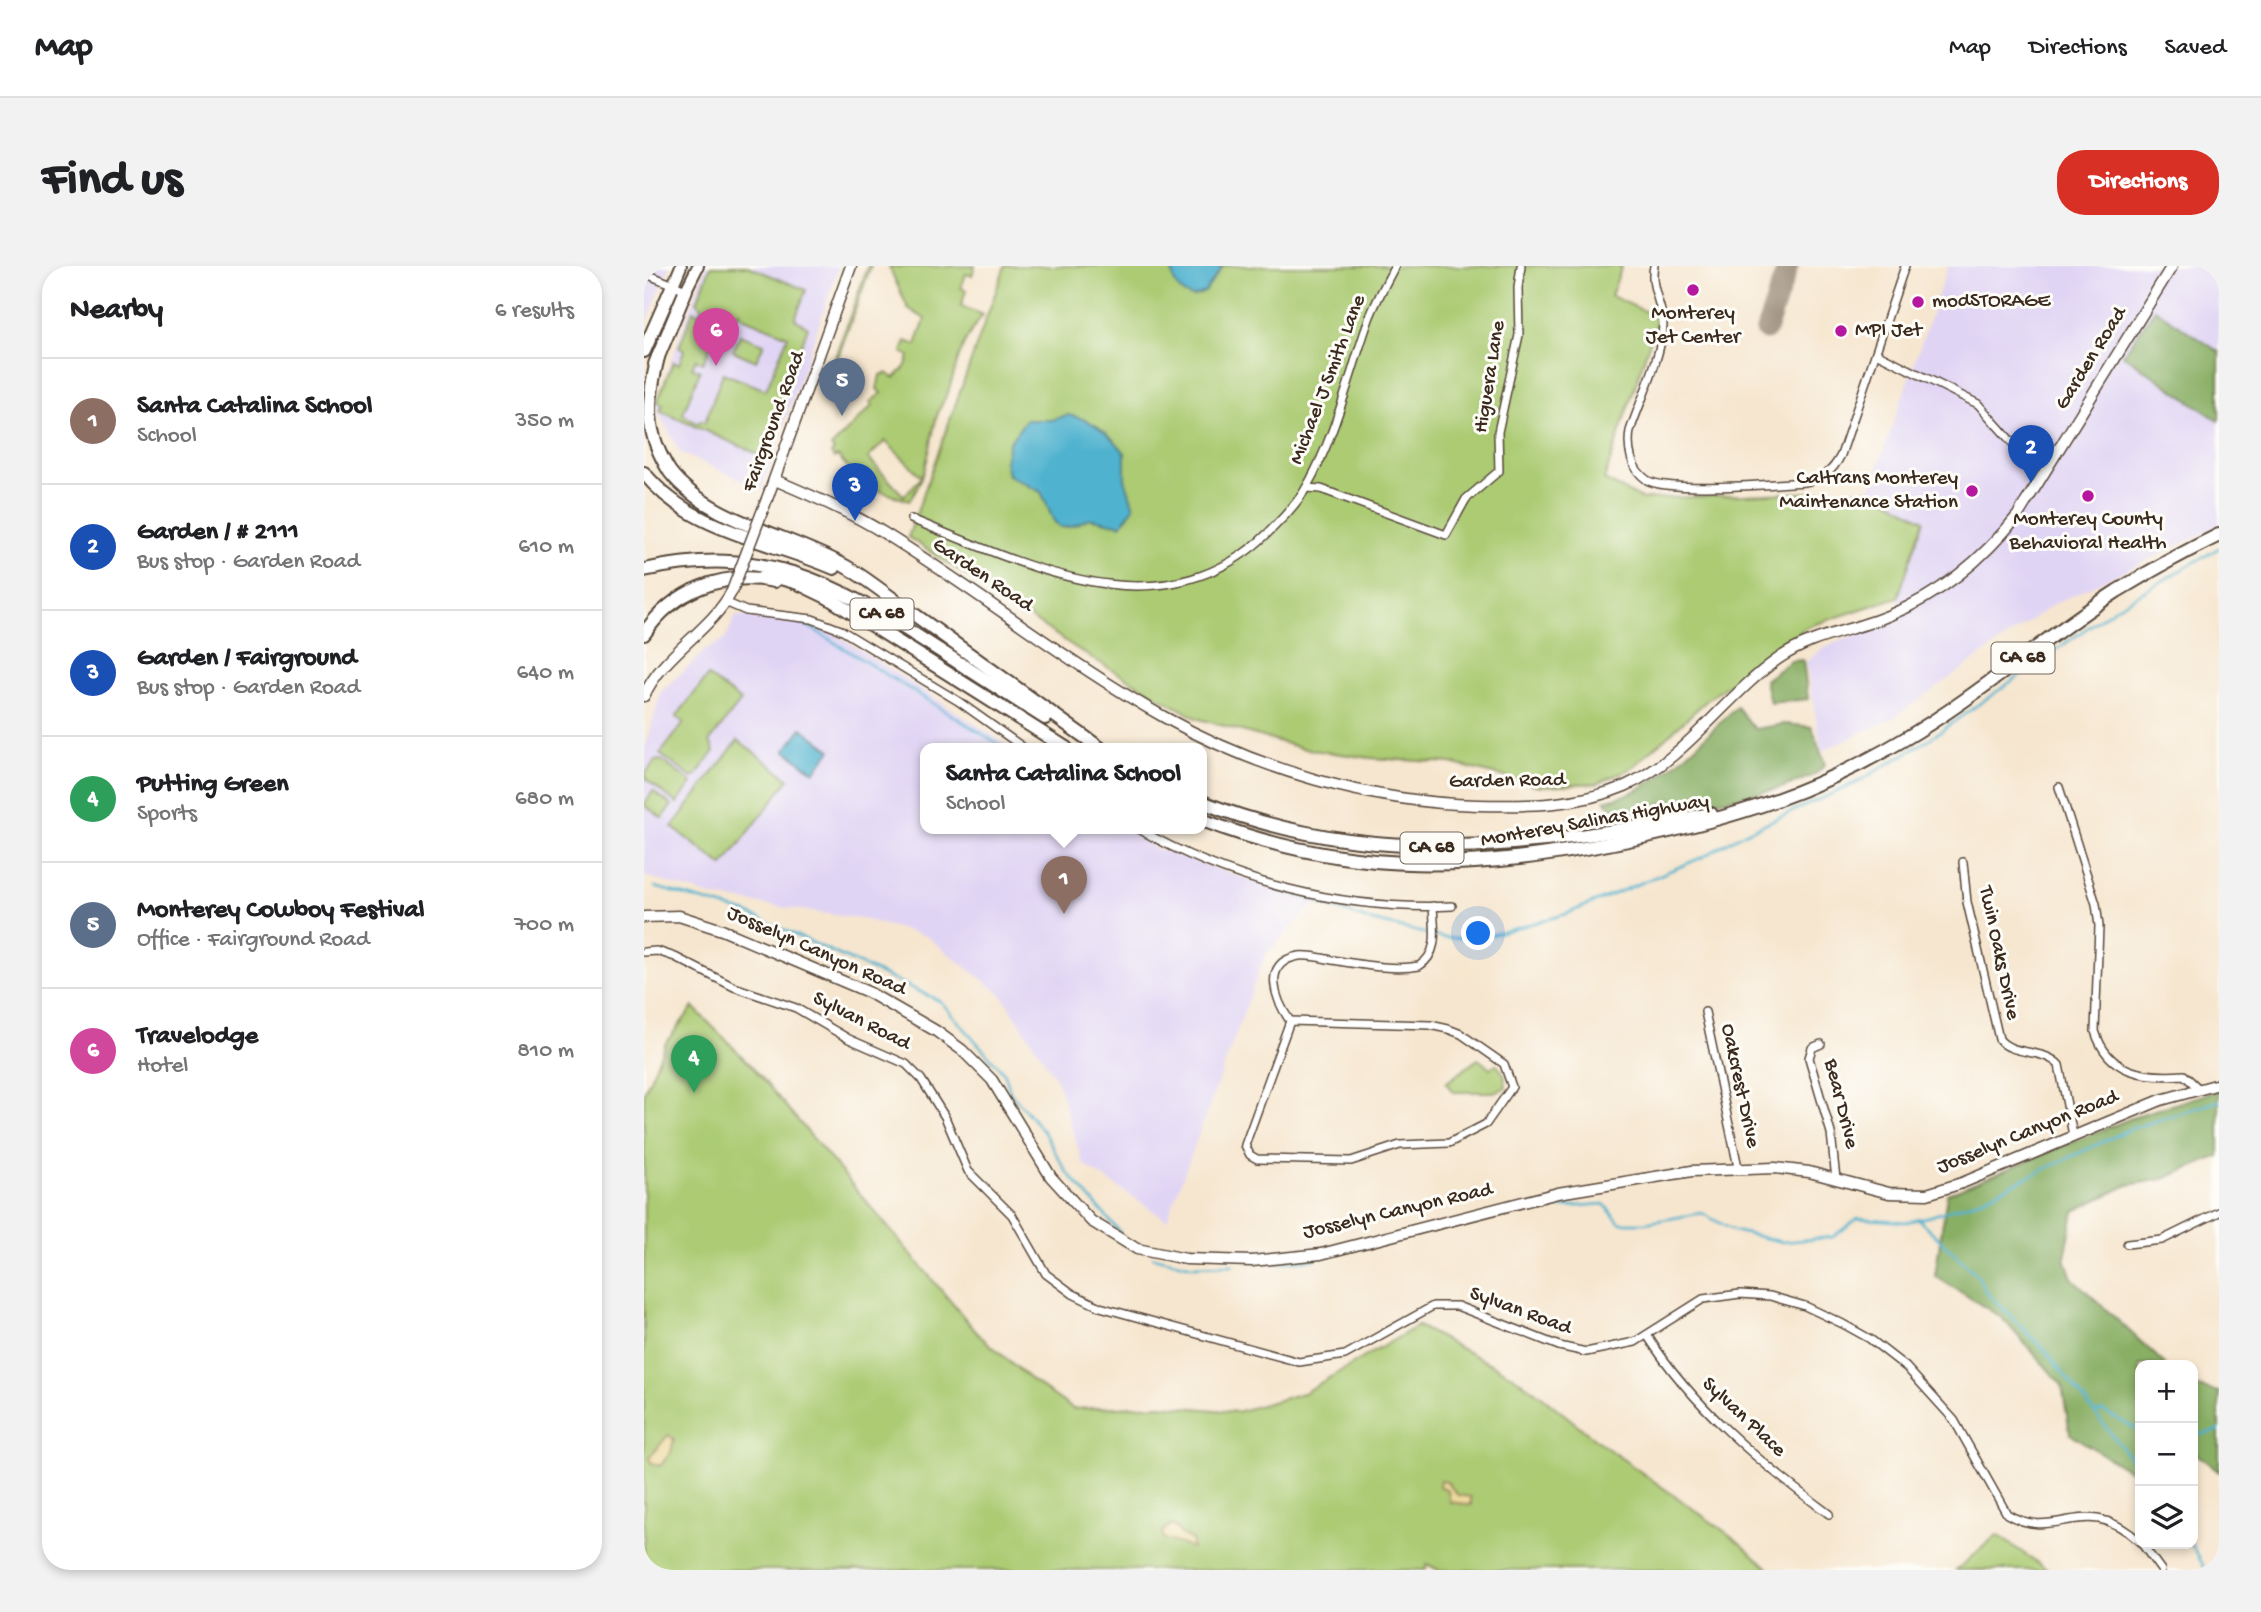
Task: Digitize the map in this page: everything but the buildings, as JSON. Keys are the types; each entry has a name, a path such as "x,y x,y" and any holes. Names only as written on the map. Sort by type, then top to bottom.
{"highway":[{"path":"644,351 673,285"},
{"path":"644,390 686,290"},
{"path":"657,357 647,403 647,421 656,448 679,482 713,507 838,562 1093,743"},
{"path":"644,473 668,497 708,524 835,568 915,615"},
{"name":"Monterey Salinas Highway","path":"1207,822 1276,844 1344,858 1403,863 1481,864 1572,851 1717,820 1780,801 1915,733 2118,591 2219,534"},
{"name":"CA 68","path":"644,570 689,562 733,562 776,568 818,580 880,612 1085,743"},
{"path":"644,578 699,570 749,571 798,583 834,601"},
{"name":"CA 68","path":"644,634 661,613 681,597 725,580 772,580 834,601 1058,743"},
{"name":"Monterey Salinas Highway","path":"1207,804 1264,824 1344,841 1409,848 1467,848 1665,824 1761,802 1825,780"}],"main road":[{"path":"673,285 681,266"},
{"path":"686,290 698,266"}],"street":[{"name":"Fairground Road","path":"644,696 661,668 725,602 732,591 775,480 851,266"},
{"name":"Michael J Smith Lane","path":"911,519 1059,575 1108,586 1146,587 1203,575 1244,554 1277,524 1306,488 1345,398 1370,316 1395,266"},
{"name":"Higuera Lane","path":"1306,488 1321,489 1446,535 1466,499 1499,471 1498,432 1520,335 1518,288 1521,266"},
{"path":"1654,266 1653,283 1662,313 1662,336 1629,440 1631,458 1649,481 1680,486 1788,483 1821,478 1832,470 1841,455 1905,266"},
{"name":"Garden Road","path":"775,480 885,533 1113,687 1216,743 1300,775 1381,794 1442,803 1510,806 1571,802 1609,792 1639,779 1674,754 1743,687 1783,656 1811,641 1891,615 1920,600 1964,571 2004,532 2048,467 2172,266"},
{"path":"644,273 686,290"},
{"path":"1876,353 1978,404 2018,449 2048,467"},
{"path":"725,602 746,611 812,619 841,629 958,701 1017,743"},
{"path":"2059,787 2096,904 2099,926 2095,1031 2100,1045 2109,1058 2136,1074 2157,1078 2185,1075 2199,1088"},
{"path":"1149,834 1206,862 1279,885 1351,901 1452,906"},
{"name":"Twin Oaks Drive","path":"1963,862 1968,902 1999,1039 2006,1045 2051,1057 2059,1065 2073,1135"},
{"path":"1290,1021 1274,994 1276,975 1284,964 1303,956 1378,965 1419,966 1429,958 1434,948 1433,906"},
{"name":"Josselyn Canyon Road","path":"644,917 679,916 722,930 869,992 936,1031 962,1050 992,1080 1036,1154 1071,1201 1100,1229 1148,1252 1186,1259 1241,1261 1321,1254 1558,1193 1669,1173 1738,1167 1809,1172 1889,1194 1927,1194 1962,1183 2073,1135 2199,1088 2219,1084"},
{"name":"Sylvan Road","path":"644,952 657,951 675,957 734,987 796,1008 849,1039 906,1064 928,1089 945,1117 968,1171 1006,1207 1046,1274 1073,1294 1108,1310 1299,1362 1345,1355 1375,1341 1421,1311 1445,1306 1468,1310 1574,1350 1599,1351 1617,1348 1647,1335 1686,1308 1720,1296 1755,1294 1805,1306 1870,1339 1924,1385 1965,1437 2007,1514 2037,1525 2075,1517 2096,1517 2117,1524 2135,1538"},
{"name":"Oakcrest Drive","path":"1705,1012 1738,1167"},
{"path":"1290,1021 1430,1025 1455,1031 1504,1064 1510,1076 1511,1092 1486,1124 1449,1143 1400,1145 1351,1161 1257,1159 1247,1152 1245,1145 1290,1021"},
{"name":"Bear Drive","path":"1821,1044 1812,1048 1809,1058 1829,1125 1836,1161 1836,1179"},
{"path":"2127,1244 2162,1240 2219,1212"},
{"name":"Sylvan Place","path":"1647,1335 1667,1368 1695,1399 1770,1468 1829,1514"},
{"name":"Sylvan Road","path":"2145,1549 2161,1570"}],"shaded area":[{"path":"644,266 670,266 644,329"},
{"path":"706,266 839,266 762,489 680,453 655,405"},
{"path":"1948,266 2219,266 2219,526 2054,604 1893,718 1822,751 1806,662 1826,646 1900,621 1898,597 1924,521 1870,490"},
{"path":"736,615 823,626 1004,743 920,743 920,834 1135,834 1155,848 1316,902 1265,955 1167,1220 1083,1164 1057,1080 1002,995 926,936 867,920 715,897 644,876 644,752 661,692 707,649 725,639"}],"green space":[{"path":"711,266 748,266 806,290 795,319 808,327 762,456 660,411 663,404 657,402 673,362 679,364 684,350 679,347 693,311 699,314 702,307 697,302","holes":["717,309 737,316 739,312 742,317 788,336 766,390 723,373 705,422 700,421 698,424 683,414 700,371 692,367 696,359 703,363 713,340 704,336"]},
{"path":"868,266 871,266 834,368 829,374"},
{"path":"975,266 972,275 966,274 961,288 966,290 961,306 983,315 962,350 937,415 922,477 909,501 863,485 838,456 835,458 831,454 834,450 831,447 873,405 870,402 882,393 877,389 880,375 886,373 895,378 905,367 909,356 902,352 906,341 916,345 925,319 908,308 889,267","holes":["885,441 922,477 904,496 868,458"]},
{"path":"1005,266 1622,266 1611,296 1658,317 1604,480 1642,499 1870,490 1924,520 1898,597 1807,627 1706,701 1631,769 1597,783 1540,786 1451,763 1370,758 1305,749 1196,718 1085,654 908,537"},
{"path":"2155,309 2219,352 2219,421 2123,355"},
{"path":"740,335 764,344 756,361 733,351"},
{"path":"1803,660 1808,699 1770,703 1765,680 1791,661"},
{"path":"708,676 741,701 710,741 714,751 692,778 660,754 684,723 676,717"},
{"path":"1737,707 1755,729 1785,724 1812,727 1825,765 1815,775 1784,787 1709,803 1668,803 1618,815 1605,800 1624,795 1660,776"},
{"path":"738,740 789,779 723,866 672,827"},
{"path":"661,760 692,783 677,803 647,780 645,774 655,761"},
{"path":"653,791 672,805 662,818 644,805"},
{"path":"693,1007 751,1065 979,1335 1031,1380 1073,1409 1160,1405 1237,1412 1303,1393 1418,1326 1510,1374 1539,1394 1600,1443 1734,1538 1771,1570 1438,1570 1427,1564 1425,1570 644,1570 644,1093 665,1044"},
{"path":"1478,1059 1490,1068 1496,1064 1504,1074 1506,1087 1497,1092 1453,1092 1446,1083"},
{"path":"2219,1090 2219,1156 2163,1179 2128,1185 2074,1211 2065,1258 2072,1278 2161,1360 2135,1360 2135,1469 2130,1471 2070,1434 2062,1385 2002,1318 1935,1276 1947,1194 2139,1115"},
{"path":"2198,1387 2219,1392 2219,1472 2198,1455"},
{"path":"1997,1535 2048,1570 1956,1570"}],"sand":[{"path":"668,1435 674,1439 671,1452 660,1466 652,1464 649,1458"},
{"path":"1440,1480 1446,1481 1458,1495 1471,1497 1471,1505 1450,1502 1448,1490 1439,1486"},
{"path":"1169,1526 1174,1526 1183,1536 1192,1540 1192,1548 1164,1539 1162,1532"}],"water":[{"path":"1172,266 1223,266 1205,292 1193,297 1176,286"},
{"path":"1067,415 1100,428 1125,453 1125,479 1134,507 1121,525 1089,518 1068,527 1061,527 1053,519 1041,492 1008,475 1005,462 1009,443 1026,420 1052,420"},
{"path":"802,728 831,750 814,772 785,750"}],"waterway":[{"path":"1288,892 1368,920 1445,938 1480,938 1566,914 1703,857 1744,833 1856,783 1925,742 2117,607 2219,548"},
{"path":"798,620 997,743"},
{"path":"655,887 747,913 940,1001 1005,1074 1010,1092 1043,1131 1066,1171 1120,1232"},
{"path":"1502,1212 1604,1204 1620,1223 1645,1223 1702,1213 1734,1231 1783,1242 1833,1237 1858,1218 1906,1222 1977,1201 2130,1129 2219,1101"},
{"path":"1917,1218 1978,1276 1986,1292 2043,1348 2135,1464"},
{"path":"1153,1257 1192,1266 1233,1265"},
{"path":"1274,1263 1316,1259"},
{"path":"2097,1413 2103,1411 2135,1428"},
{"path":"2198,1435 2219,1430"},
{"path":"2194,1549 2206,1570"}],"taxiway":[{"path":"1766,330 1788,266"}],"place":[{"name":"Monterey Jet Center","path":"1693,290"},
{"name":"modSTORAGE","path":"1918,302"},
{"name":"MPI Jet","path":"1841,331"},
{"name":"Travelodge","path":"716,366"},
{"name":"Monterey Cowboy Festival","path":"842,416"},
{"name":"Garden / # 2111","path":"2031,483"},
{"name":"Caltrans Monterey Maintenance Station","path":"1972,491"},
{"name":"Monterey County Behavioral Health","path":"2088,496"},
{"name":"Garden / Fairground","path":"855,521"},
{"name":"Santa Catalina School","path":"1064,914"},
{"name":"Putting Green","path":"694,1093"}]}
